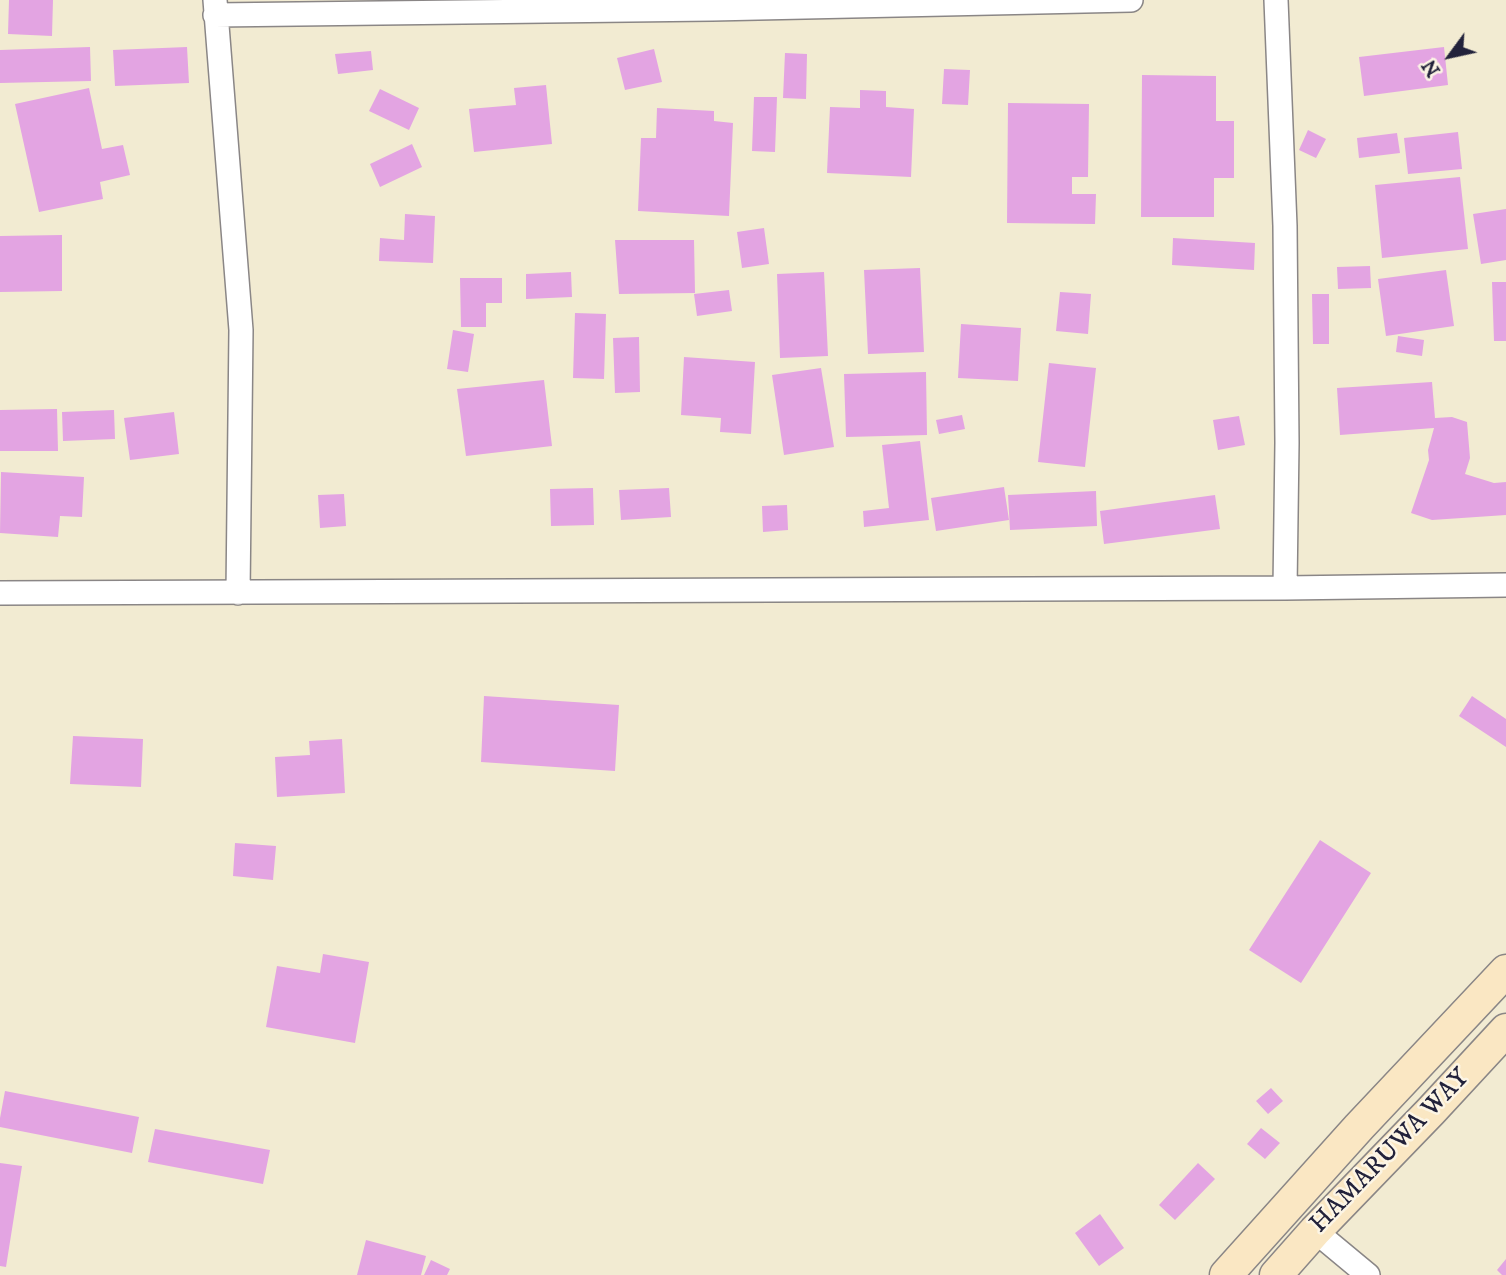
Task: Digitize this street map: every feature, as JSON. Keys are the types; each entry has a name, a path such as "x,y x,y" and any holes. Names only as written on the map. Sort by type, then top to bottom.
{"main road":[{"path":"1226,1275 1359,1127 1506,971"},
{"name":"HAMARUWA WAY","path":"1276,1275 1506,1030"}],"street":[{"path":"239,593 242,330 215,8 1131,0"},
{"path":"1276,0 1285,226 1285,588"},
{"path":"0,593 1506,585"},
{"path":"1315,1231 1368,1275"}],"building":[{"path":"9,0 53,0 52,36 8,34"},
{"path":"90,47 91,81 0,83 0,50"},
{"path":"187,47 189,83 115,86 113,50"},
{"path":"1444,47 1448,85 1364,96 1359,57"},
{"path":"654,49 662,82 625,90 617,58"},
{"path":"371,51 373,70 338,74 335,54"},
{"path":"785,53 807,54 806,99 783,98"},
{"path":"944,69 970,70 968,105 942,104"},
{"path":"1142,75 1216,76 1216,121 1234,121 1234,178 1214,178 1214,217 1141,217"},
{"path":"546,85 552,144 474,152 469,109 516,105 514,88"},
{"path":"89,88 102,149 123,145 130,175 100,182 103,199 39,212 15,104"},
{"path":"380,89 419,108 409,130 369,111"},
{"path":"860,90 886,91 886,107 914,109 911,177 827,173 830,107 860,108"},
{"path":"754,97 777,97 775,152 752,151"},
{"path":"1008,103 1089,104 1088,177 1072,177 1072,194 1096,194 1095,224 1007,223"},
{"path":"657,108 714,111 714,121 733,123 729,216 638,211 641,138 656,138"},
{"path":"1308,130 1326,139 1316,158 1299,150"},
{"path":"1458,132 1462,169 1408,174 1404,138"},
{"path":"1397,133 1400,153 1359,158 1357,138"},
{"path":"412,144 422,167 380,187 370,164"},
{"path":"1460,177 1468,249 1382,258 1375,185"},
{"path":"1506,209 1506,260 1481,264 1473,214"},
{"path":"405,214 435,216 433,263 379,261 380,238 404,240"},
{"path":"764,228 769,264 742,268 737,232"},
{"path":"62,235 62,291 0,292 0,236"},
{"path":"1173,238 1255,243 1254,270 1172,265"},
{"path":"615,240 694,240 695,293 619,294"},
{"path":"1370,266 1371,288 1338,289 1337,267"},
{"path":"920,268 924,352 868,354 864,270"},
{"path":"1446,270 1454,326 1386,336 1378,279"},
{"path":"571,272 572,297 526,299 526,274"},
{"path":"824,272 828,356 780,358 777,274"},
{"path":"460,278 502,278 502,303 486,303 486,327 461,327"},
{"path":"1492,282 1506,282 1506,341 1494,341"},
{"path":"729,290 732,311 697,316 694,294"},
{"path":"1060,292 1091,294 1088,334 1056,331"},
{"path":"1312,294 1329,294 1329,344 1313,344"},
{"path":"575,313 606,314 604,379 573,378"},
{"path":"961,324 1021,328 1018,381 958,378"},
{"path":"453,330 474,334 468,372 447,369"},
{"path":"1398,336 1424,340 1422,356 1396,352"},
{"path":"639,337 640,392 615,393 613,338"},
{"path":"684,357 755,362 751,434 720,432 721,418 681,415"},
{"path":"1049,363 1096,368 1085,467 1038,462"},
{"path":"821,368 834,447 784,455 772,375"},
{"path":"926,372 927,435 846,437 844,374"},
{"path":"544,380 552,446 466,456 457,389"},
{"path":"1432,382 1435,418 1452,417 1467,422 1470,458 1465,474 1494,483 1506,482 1506,515 1432,520 1411,513 1429,460 1428,450 1434,428 1340,435 1337,388"},
{"path":"57,409 58,451 0,451 0,410"},
{"path":"114,410 115,439 63,441 62,412"},
{"path":"174,412 179,454 130,460 124,418"},
{"path":"962,415 965,429 939,434 936,420"},
{"path":"1239,416 1245,445 1218,450 1213,420"},
{"path":"920,441 929,520 864,527 863,511 889,508 882,445"},
{"path":"1,472 84,477 82,517 60,516 58,537 0,533"},
{"path":"1004,487 1009,520 936,531 931,498"},
{"path":"593,488 594,525 551,526 550,489"},
{"path":"669,488 671,517 621,520 619,490"},
{"path":"1096,491 1097,526 1010,530 1008,495"},
{"path":"344,494 346,526 320,528 318,495"},
{"path":"1215,495 1220,529 1104,544 1100,511"},
{"path":"787,505 788,530 763,532 762,506"},
{"path":"484,696 619,705 615,771 481,762"},
{"path":"1472,696 1506,719 1506,747 1459,716"},
{"path":"73,736 143,739 141,787 70,784"},
{"path":"342,739 345,793 277,797 275,757 310,755 309,741"},
{"path":"1320,840 1371,873 1301,983 1249,950"},
{"path":"235,843 276,846 273,880 233,876"},
{"path":"323,954 369,962 355,1043 266,1027 277,966 320,973"},
{"path":"1271,1088 1283,1101 1268,1114 1256,1101"},
{"path":"5,1091 139,1117 132,1153 0,1127"},
{"path":"1261,1128 1280,1143 1265,1159 1247,1144"},
{"path":"155,1129 270,1150 263,1184 148,1162"},
{"path":"0,1163 22,1166 6,1267 0,1266"},
{"path":"1198,1163 1215,1179 1175,1220 1159,1205"},
{"path":"1100,1214 1124,1248 1099,1266 1075,1233"},
{"path":"366,1240 426,1256 421,1275 357,1275"},
{"path":"1506,1259 1506,1275 1502,1275 1497,1270"},
{"path":"431,1260 450,1269 447,1275 424,1275"}]}
